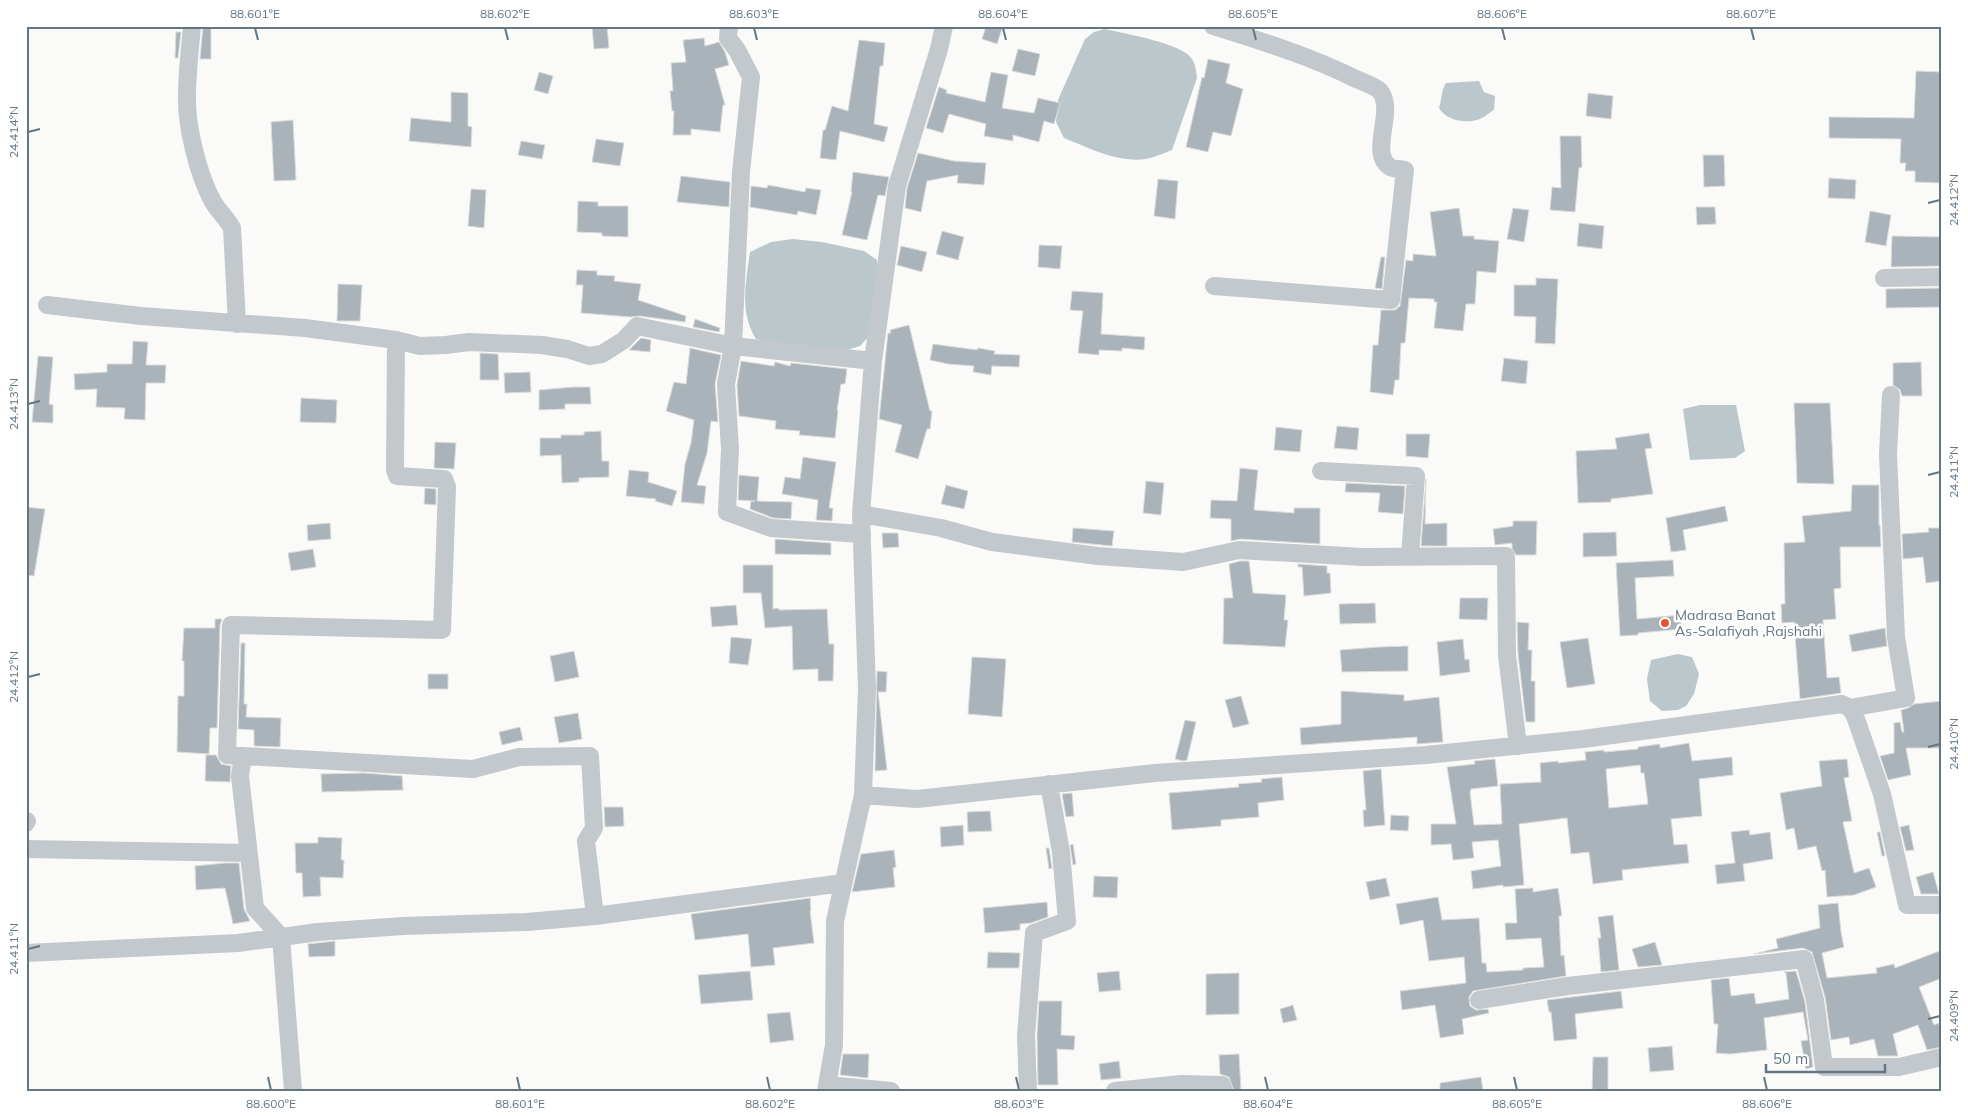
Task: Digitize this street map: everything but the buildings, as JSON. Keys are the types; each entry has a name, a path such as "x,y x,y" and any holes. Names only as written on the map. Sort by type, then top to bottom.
{"street":[{"path":"192,26 186,97 193,146 212,202 227,218 232,228 237,324"},
{"path":"729,26 728,38 737,50 751,77 741,172 733,346 726,384 730,449 727,512 770,528 862,534"},
{"path":"891,1091 827,1088 834,1044 835,921 862,795 867,689 861,514 873,361 897,186 939,49 944,26"},
{"path":"1213,26 1264,42 1334,68 1379,90 1386,104 1382,158 1390,167 1405,170 1391,300 1214,286"},
{"path":"1884,278 1942,277"},
{"path":"47,305 141,316 305,328 396,340 420,346 469,342 542,345 567,349 589,356 602,354 624,340 637,326 733,346 873,361"},
{"path":"396,340 396,476 444,480 447,487 442,630 231,625 227,755 473,769 519,757 590,756 594,828 586,840 595,916"},
{"path":"1850,708 1906,698 1896,637 1888,454 1891,395"},
{"path":"1321,471 1416,476 1410,556"},
{"path":"861,514 941,528 992,542 1117,557 1183,562 1239,550 1363,557 1506,556 1507,655 1518,746"},
{"path":"862,795 917,798 1155,773 1426,755 1583,739 1842,704 1850,708 1856,716 1882,794 1907,905 1942,905"},
{"path":"243,756 240,776 255,908 281,937 293,1091"},
{"path":"1028,1091 1026,1036 1034,933 1066,921 1061,852 1049,784"},
{"path":"26,849 248,852"},
{"path":"26,953 238,943 318,932 393,926 527,922 595,916 843,883"},
{"path":"1479,1000 1578,985 1804,960 1814,1000 1824,1067 1898,1067 1942,1057"},
{"path":"1115,1091 1181,1084 1222,1085 1224,1091"}],"shaded area":[{"path":"1105,29 1139,36 1177,48 1192,59 1196,68 1197,78 1172,150 1146,159 1125,159 1104,154 1064,138 1056,122 1058,100 1085,39 1094,32"},
{"path":"1479,81 1484,92 1495,96 1494,110 1480,119 1469,121 1452,119 1442,112 1439,108 1446,83"},
{"path":"793,239 822,242 864,251 877,260 878,280 870,335 860,346 847,350 777,344 756,339 747,318 745,297 750,252 771,242"},
{"path":"1700,405 1736,405 1745,451 1735,458 1690,460 1683,409"},
{"path":"1678,654 1692,657 1699,674 1694,694 1686,706 1678,710 1662,711 1650,701 1647,679 1651,660"}],"place":[{"name":"Madrasa Banat As-Salafiyah ,Rajshahi","path":"1665,623"}]}
